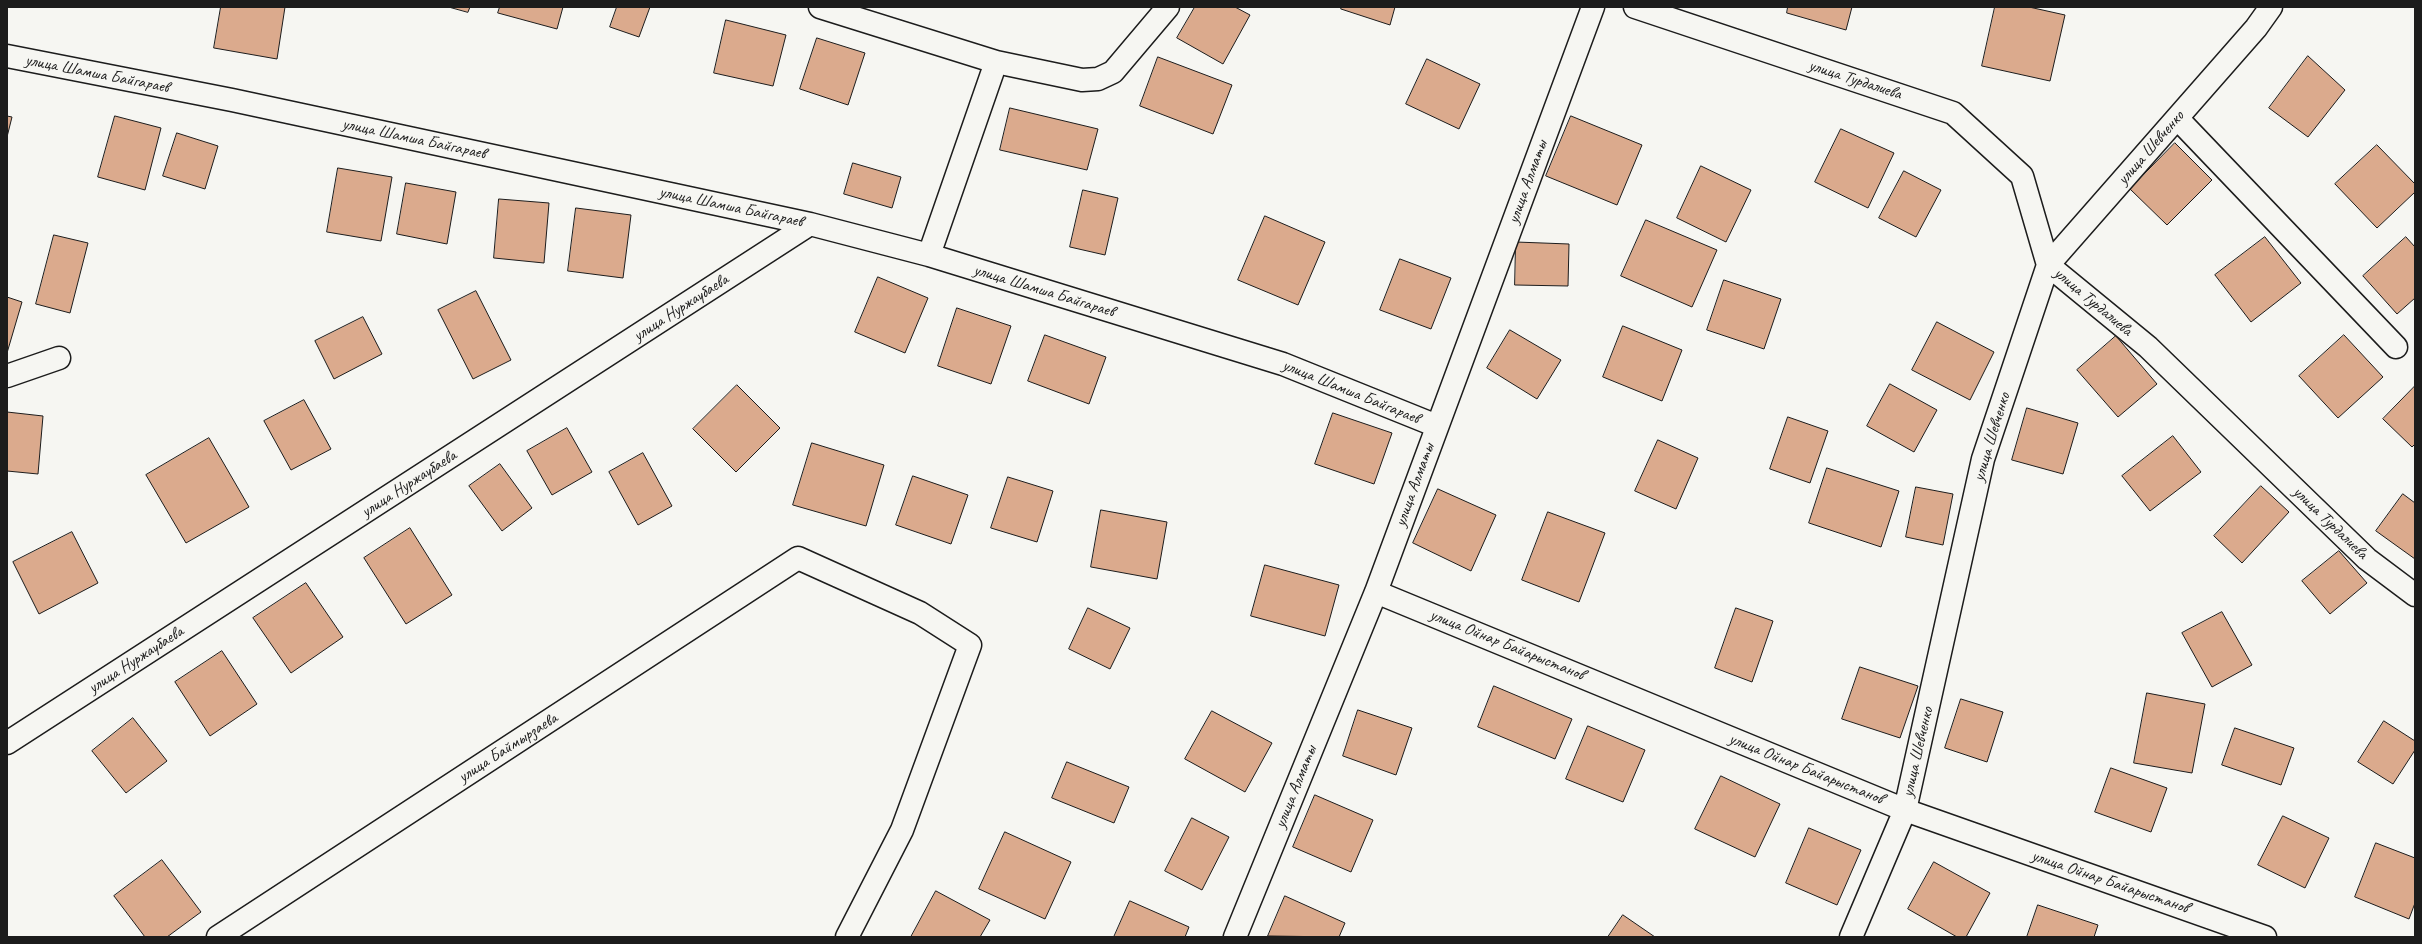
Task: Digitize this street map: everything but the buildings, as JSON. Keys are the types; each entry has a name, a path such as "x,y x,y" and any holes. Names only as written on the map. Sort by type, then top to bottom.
{"street":[{"path":"820,7 996,62 1082,80 1098,79 1113,72 1168,7"},
{"name":"улица Алматы","path":"1235,937 1376,592 1436,426 1593,7"},
{"name":"улица Турдалиева","path":"1635,7 1953,113 2022,176 2048,265 2148,348 2368,559 2415,595"},
{"name":"улица Шевченко","path":"1851,937 1905,810 1983,459 2048,265 2256,28 2271,7"},
{"name":"улица Шамша Байгараев","path":"7,56 232,100 810,224 929,255 1283,364 1436,426"},
{"path":"929,255 996,62"},
{"path":"2177,118 2396,348"},
{"name":"улица Нуржаубаева","path":"7,743 810,224"},
{"path":"7,376 59,358"},
{"name":"улица Баймырзаева","path":"218,937 798,558 920,613 970,645 902,830 847,937"},
{"name":"улица Ойнар Байарыстанов","path":"1376,592 1905,810 2265,937"}]}
